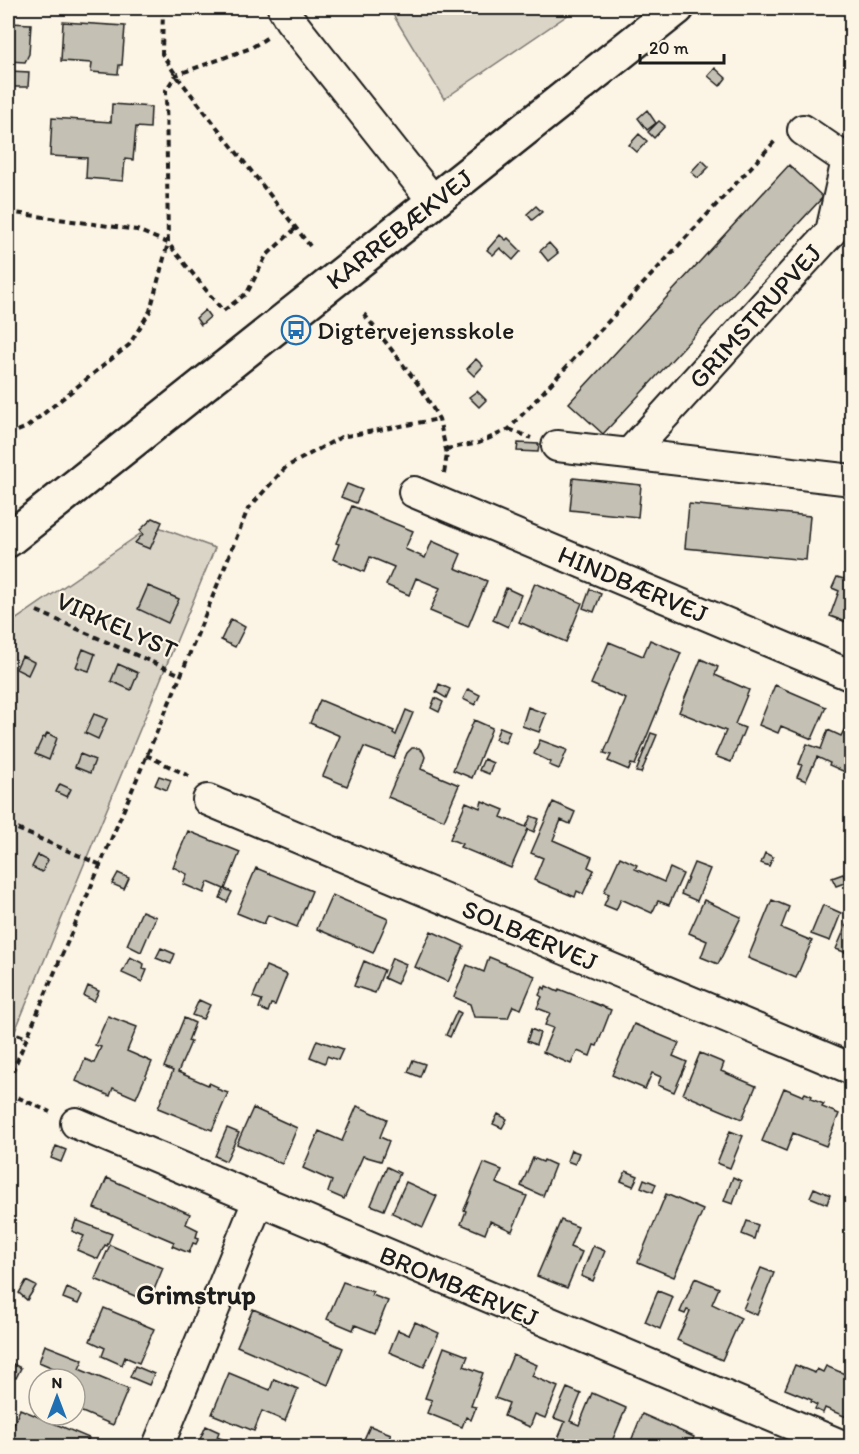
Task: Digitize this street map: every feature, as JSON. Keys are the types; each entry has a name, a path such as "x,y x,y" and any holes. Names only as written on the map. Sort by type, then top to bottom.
{"street":[{"name":"KARREBÆKVEJ","path":"8,540 677,8"},
{"path":"287,14 434,202"},
{"name":"GRIMSTRUPVEJ","path":"629,454 831,232 849,161 803,130"},
{"path":"557,446 852,480"},
{"name":"HINDBÆRVEJ","path":"426,497 852,676"},
{"name":"SOLBÆRVEJ","path":"208,800 852,1069"},
{"name":"BROMBÆRVEJ","path":"76,1123 843,1446"},
{"path":"158,1446 258,1201"}],"path":[{"path":"163,8 162,54 310,246"},
{"path":"8,435 27,427 129,345 150,311 168,243 166,90 176,75 251,48 287,14"},
{"path":"446,449 479,443 509,429 792,124 803,130"},
{"path":"8,212 137,230 168,243 223,311 247,293 266,256 296,228"},
{"path":"364,314 421,388 439,419 447,454 426,497"},
{"path":"8,1082 181,675 248,509 286,467 341,437 439,419"},
{"name":"VIRKELYST","path":"37,611 181,675"},
{"path":"146,755 205,783 208,800"},
{"path":"8,825 101,865"},
{"path":"8,1030 26,1038"},
{"path":"8,1094 76,1123"}],"shaded area":[{"path":"389,8 578,8 444,99"},
{"path":"153,525 215,548 8,1048 8,625"}],"building":[{"path":"63,22 125,26 122,65 119,65 118,74 91,72 92,63 61,61"},
{"path":"9,23 31,24 29,54 25,62 8,61"},
{"path":"715,68 726,78 720,86 708,76"},
{"path":"10,71 29,72 28,87 9,87"},
{"path":"112,104 151,107 150,128 136,127 133,160 125,159 123,181 86,178 87,158 50,156 52,118 111,122"},
{"path":"647,110 656,123 647,130 638,118"},
{"path":"659,121 665,126 654,138 648,132"},
{"path":"639,134 647,141 637,152 629,145"},
{"path":"702,160 709,167 698,178 691,172"},
{"path":"789,165 823,197 603,434 569,403"},
{"path":"536,206 542,212 532,220 527,214"},
{"path":"500,235 506,240 508,238 521,251 513,260 500,248 493,255 487,250"},
{"path":"549,243 558,253 548,261 540,251"},
{"path":"205,310 210,317 201,325 196,318"},
{"path":"476,359 483,366 474,376 467,369"},
{"path":"477,391 486,400 479,407 469,397"},
{"path":"518,443 539,444 538,452 517,451"},
{"path":"573,478 641,485 638,517 570,510"},
{"path":"347,484 362,490 356,503 341,497"},
{"path":"689,504 810,516 806,560 685,548"},
{"path":"352,506 413,531 405,549 425,558 432,541 461,554 455,568 487,581 468,627 430,611 440,588 416,578 409,595 386,585 394,567 370,557 364,572 333,559 339,544 336,543"},
{"path":"153,518 162,522 150,549 135,543 143,534 140,530"},
{"path":"852,563 852,618 849,623 830,616 839,591 832,588 837,577 844,579"},
{"path":"535,583 582,603 566,642 519,622"},
{"path":"148,586 179,599 168,623 138,609"},
{"path":"506,588 521,595 508,627 493,620"},
{"path":"590,589 601,594 594,612 583,608"},
{"path":"231,619 245,627 235,647 221,640"},
{"path":"650,640 681,653 635,765 631,764 629,770 608,761 611,755 604,753 626,699 591,684 609,642 643,656"},
{"path":"83,649 95,654 89,671 76,667"},
{"path":"22,656 34,662 28,675 16,669"},
{"path":"701,659 718,667 715,675 749,690 735,724 745,728 731,762 715,756 726,731 679,712"},
{"path":"118,664 138,673 131,690 111,681"},
{"path":"439,684 450,689 446,698 436,692"},
{"path":"775,685 826,707 812,739 781,726 778,733 759,725"},
{"path":"468,689 480,695 475,705 463,699"},
{"path":"435,698 443,702 439,712 431,708"},
{"path":"320,700 394,731 396,735 406,710 413,713 394,758 364,747 347,786 323,776 340,736 310,723"},
{"path":"528,707 546,714 539,732 522,726"},
{"path":"94,714 107,719 98,739 85,733"},
{"path":"474,720 492,728 472,778 453,770"},
{"path":"500,727 510,731 505,743 495,739"},
{"path":"828,730 841,736 844,730 852,733 852,775 817,757 806,781 797,777 802,765 799,764 807,744 821,749"},
{"path":"47,733 57,738 49,760 35,754"},
{"path":"651,733 657,735 641,773 636,772"},
{"path":"540,740 567,750 559,769 549,765 551,762 534,754"},
{"path":"412,748 419,748 423,752 425,757 421,769 459,785 444,820 388,797 407,753"},
{"path":"80,754 95,760 90,773 75,767"},
{"path":"484,759 493,763 489,774 479,770"},
{"path":"159,776 171,780 167,790 155,785"},
{"path":"60,784 71,789 67,797 56,792"},
{"path":"482,801 504,810 501,817 526,827 531,816 539,819 534,832 528,829 511,868 460,847 462,844 450,839 466,802 480,808"},
{"path":"553,802 575,812 570,824 561,820 553,840 592,857 588,867 594,870 583,894 577,891 575,897 534,880 543,858 531,853"},
{"path":"188,831 240,852 225,889 232,892 227,902 220,898 224,889 208,882 204,893 183,884 187,874 173,867"},
{"path":"765,853 773,857 769,866 761,863"},
{"path":"38,855 48,860 42,872 32,867"},
{"path":"620,857 637,865 635,869 664,882 670,868 683,874 669,905 658,901 652,913 621,899 616,910 604,905 609,894 604,892"},
{"path":"694,863 710,869 697,901 681,894"},
{"path":"256,868 312,891 297,927 268,915 264,924 237,913"},
{"path":"118,873 129,878 124,889 112,884"},
{"path":"843,874 847,882 836,886 832,878"},
{"path":"332,895 388,919 373,953 317,929"},
{"path":"704,900 741,917 718,964 701,957 707,941 689,933"},
{"path":"772,900 789,907 781,928 812,941 796,978 748,958"},
{"path":"823,905 841,913 830,941 811,934"},
{"path":"142,911 156,917 141,952 127,945"},
{"path":"852,912 852,955 836,949"},
{"path":"431,931 464,946 448,982 415,967"},
{"path":"161,948 175,954 171,964 156,958"},
{"path":"130,957 144,964 143,969 147,970 142,982 122,973"},
{"path":"489,957 535,976 521,1009 513,1006 508,1018 474,1017 470,1004 454,997 467,965 484,972"},
{"path":"392,958 406,964 397,984 384,978"},
{"path":"364,961 384,970 375,993 354,986"},
{"path":"266,966 287,975 275,1005 271,1004 268,1012 259,1008 262,1000 253,997"},
{"path":"88,986 99,991 94,1001 84,996"},
{"path":"546,986 611,1010 597,1046 594,1045 590,1056 577,1051 571,1064 543,1052 553,1028 545,1025 550,1013 537,1008 542,997 539,995"},
{"path":"199,1000 210,1005 203,1019 192,1015"},
{"path":"457,1011 461,1013 450,1037 446,1035"},
{"path":"108,1016 137,1027 127,1051 152,1062 136,1098 113,1088 110,1096 76,1081 85,1059 94,1063 101,1047 95,1045"},
{"path":"184,1018 195,1023 188,1041 191,1042 178,1072 208,1085 209,1083 228,1093 212,1130 158,1108 173,1071 164,1067"},
{"path":"634,1024 679,1043 673,1056 687,1062 674,1092 658,1085 661,1077 652,1073 645,1089 612,1075"},
{"path":"531,1029 540,1033 536,1045 527,1041"},
{"path":"317,1040 343,1049 338,1060 327,1056 325,1063 310,1057"},
{"path":"700,1053 724,1063 721,1071 756,1086 742,1119 683,1094"},
{"path":"413,1060 425,1064 420,1077 408,1072"},
{"path":"784,1088 803,1096 805,1093 812,1096 811,1099 824,1104 822,1107 839,1114 826,1146 793,1133 786,1151 762,1141"},
{"path":"357,1106 387,1119 380,1137 389,1141 381,1161 363,1156 344,1199 328,1192 332,1181 303,1168 319,1131 342,1141"},
{"path":"253,1108 297,1128 282,1164 237,1144"},
{"path":"498,1114 507,1119 502,1128 493,1124"},
{"path":"227,1128 239,1133 226,1161 215,1156"},
{"path":"730,1131 743,1136 730,1168 717,1163"},
{"path":"56,1146 66,1150 61,1162 51,1158"},
{"path":"571,1150 579,1153 575,1164 567,1161"},
{"path":"533,1158 555,1165 543,1196 521,1186"},
{"path":"484,1163 502,1170 496,1183 527,1196 512,1231 490,1221 485,1234 461,1224 466,1211 464,1210"},
{"path":"387,1167 400,1173 384,1210 371,1205"},
{"path":"626,1171 638,1176 633,1186 621,1181"},
{"path":"733,1177 741,1181 733,1204 724,1201"},
{"path":"107,1178 190,1214 186,1224 198,1230 196,1237 199,1238 196,1244 193,1243 189,1253 172,1246 174,1242 94,1208"},
{"path":"644,1179 656,1184 653,1192 641,1187"},
{"path":"406,1182 437,1196 423,1227 392,1213"},
{"path":"814,1188 830,1195 827,1204 810,1197"},
{"path":"666,1194 703,1210 674,1277 638,1262"},
{"path":"76,1220 112,1234 98,1259 77,1250 84,1236 72,1231"},
{"path":"561,1220 578,1227 570,1247 582,1252 567,1288 537,1276"},
{"path":"747,1221 758,1225 754,1239 742,1234"},
{"path":"110,1245 163,1268 149,1302 95,1279"},
{"path":"593,1246 605,1251 593,1281 581,1276"},
{"path":"761,1268 774,1273 757,1315 743,1309"},
{"path":"695,1278 719,1288 712,1304 741,1318 722,1360 677,1340 690,1311 687,1310 685,1314 680,1312"},
{"path":"26,1281 36,1286 27,1300 19,1293"},
{"path":"343,1282 373,1292 372,1295 388,1301 375,1333 355,1325 353,1330 327,1319"},
{"path":"67,1288 82,1295 78,1304 63,1298"},
{"path":"658,1291 673,1297 660,1329 645,1322"},
{"path":"104,1308 154,1329 139,1363 125,1357 122,1365 102,1356 105,1348 90,1341"},
{"path":"253,1309 343,1348 328,1385 237,1346"},
{"path":"415,1322 439,1333 424,1367 389,1352 398,1330 409,1335"},
{"path":"45,1345 83,1360 80,1367 51,1367 39,1362"},
{"path":"444,1347 468,1356 464,1366 483,1373 471,1406 476,1407 471,1420 466,1417 462,1427 427,1413 432,1400 425,1398"},
{"path":"513,1355 537,1365 532,1376 558,1387 545,1418 535,1414 530,1427 504,1416 509,1403 495,1398"},
{"path":"11,1363 21,1368 16,1378 8,1374"},
{"path":"795,1365 815,1373 817,1369 823,1372 826,1366 852,1377 852,1412 849,1418 825,1408 823,1413 815,1409 817,1405 811,1402 812,1400 785,1389"},
{"path":"135,1366 154,1374 149,1385 130,1377"},
{"path":"87,1372 128,1389 113,1425 87,1414"},
{"path":"229,1373 270,1390 274,1379 298,1389 285,1421 262,1411 254,1431 212,1414"},
{"path":"567,1388 581,1394 570,1421 579,1425 592,1393 626,1408 610,1446 555,1446 565,1422 554,1418"},
{"path":"20,1409 27,1412 27,1427 63,1427 89,1438 87,1441 99,1446 12,1446 8,1445 8,1439"},
{"path":"642,1414 694,1437 690,1446 629,1446"},
{"path":"206,1426 219,1432 217,1437 239,1446 197,1446"},
{"path":"370,1426 391,1434 386,1446 361,1446"}],"place":[{"name":"Digtervejensskole","path":"296,330"}],"district":[{"name":"Grimstrup","path":"196,1294"}]}
